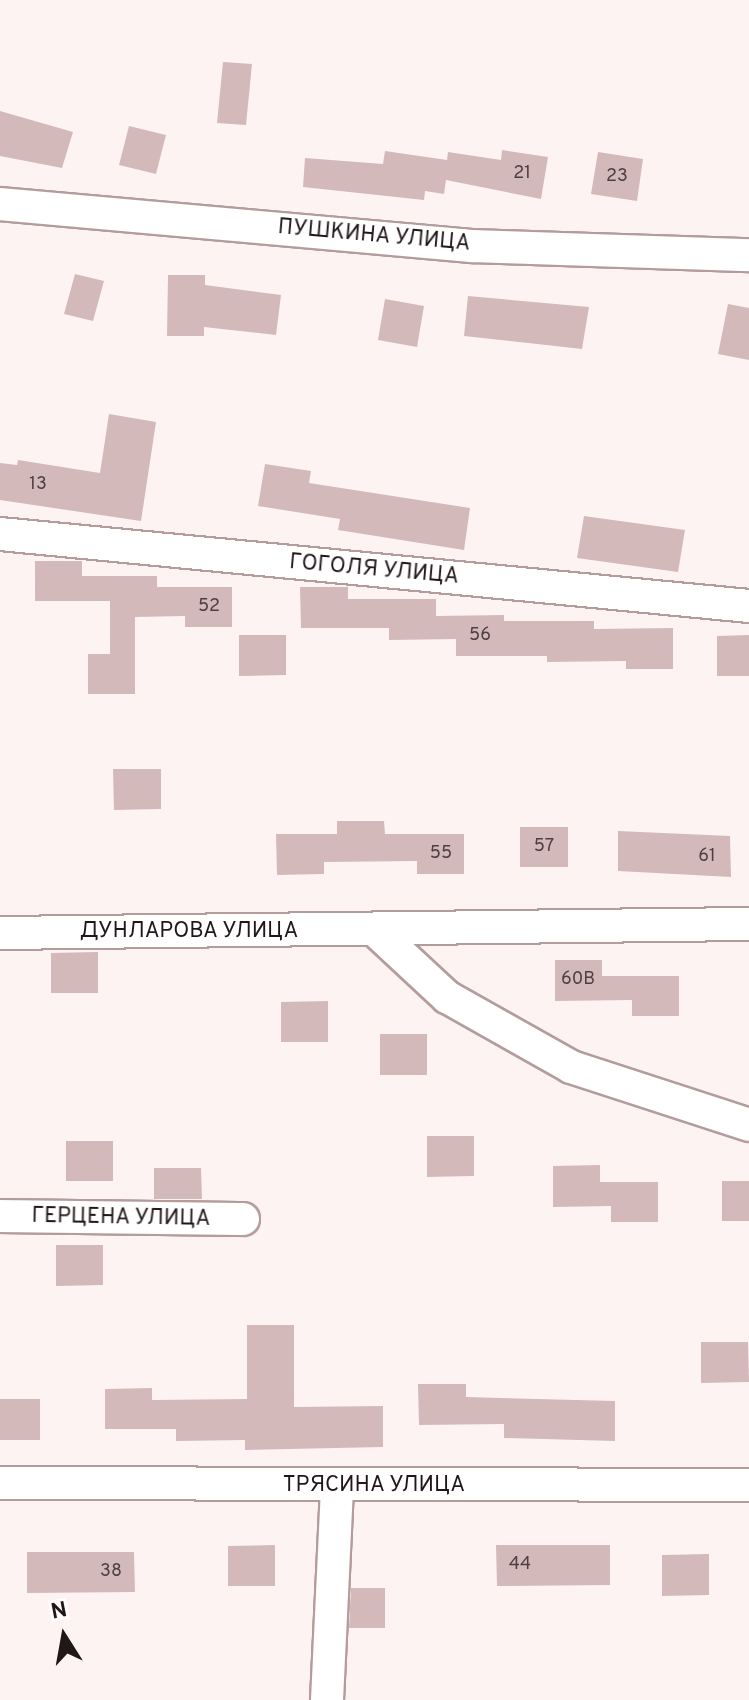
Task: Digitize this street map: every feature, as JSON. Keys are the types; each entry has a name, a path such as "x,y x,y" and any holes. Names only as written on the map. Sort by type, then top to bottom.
{"street":[{"name":"ПУШКИНА УЛИЦА","path":"0,204 472,246 749,255"},
{"name":"ГОГОЛЯ УЛИЦА","path":"0,534 749,606"},
{"name":"ДУНЛАРОВА УЛИЦА","path":"0,933 377,932 749,924"},
{"path":"377,932 447,997 571,1067 749,1125"},
{"name":"ГЕРЦЕНА УЛИЦА","path":"0,1216 243,1219"},
{"name":"ТРЯСИНА УЛИЦА","path":"0,1483 337,1487 749,1485"},
{"path":"327,1700 337,1487"}],"building":[{"path":"223,62 252,64 246,125 217,123"},
{"path":"0,111 73,132 62,168 0,156"},
{"path":"129,126 166,135 156,174 119,165"},
{"path":"502,150 548,157 541,199 446,180 444,194 425,191 424,200 303,187 305,158 383,164 385,151 447,160 448,152 501,160"},
{"path":"598,152 643,159 637,201 591,194"},
{"path":"75,274 104,281 93,321 64,314"},
{"path":"168,275 205,275 205,285 281,295 276,335 204,327 204,336 167,336"},
{"path":"468,296 589,307 582,349 464,336"},
{"path":"385,299 424,306 417,347 378,340"},
{"path":"728,304 749,308 749,360 718,354"},
{"path":"109,414 156,422 141,521 0,500 0,463 17,465 18,460 100,473"},
{"path":"265,464 311,471 309,483 470,508 464,550 338,530 340,519 258,506"},
{"path":"584,516 685,530 678,572 577,558"},
{"path":"35,561 82,561 82,576 157,576 157,587 232,587 232,627 185,627 185,616 135,617 135,694 88,694 88,654 110,654 110,601 35,601"},
{"path":"300,587 348,587 348,599 436,599 436,616 504,615 504,621 594,621 594,629 673,628 673,669 626,669 626,661 547,662 547,656 456,656 456,639 389,640 389,628 301,628"},
{"path":"239,635 286,635 286,675 239,676"},
{"path":"749,635 749,676 717,676 717,636"},
{"path":"113,769 161,769 161,809 114,810"},
{"path":"337,821 384,821 385,834 464,834 464,874 417,874 417,861 324,862 324,874 277,875 276,834 337,834"},
{"path":"520,827 568,827 568,867 520,867"},
{"path":"618,831 730,836 731,877 618,871"},
{"path":"98,952 98,993 51,993 51,953"},
{"path":"555,960 602,960 602,976 679,976 679,1016 632,1016 632,1000 555,1001"},
{"path":"328,1001 328,1042 281,1042 281,1002"},
{"path":"380,1034 427,1034 427,1075 380,1075"},
{"path":"427,1136 474,1136 474,1176 427,1177"},
{"path":"66,1141 113,1141 113,1181 66,1181"},
{"path":"600,1165 600,1182 658,1182 658,1222 611,1222 611,1206 553,1207 553,1166"},
{"path":"154,1168 201,1168 202,1199 154,1199"},
{"path":"722,1181 749,1181 749,1221 722,1221"},
{"path":"56,1245 103,1245 103,1285 56,1286"},
{"path":"247,1325 294,1325 294,1407 383,1406 383,1447 245,1450 245,1440 176,1441 176,1429 105,1429 105,1389 152,1388 152,1400 247,1399"},
{"path":"701,1342 748,1342 749,1382 701,1383"},
{"path":"418,1384 466,1384 466,1397 615,1401 615,1441 504,1438 504,1424 419,1425"},
{"path":"0,1399 40,1399 40,1440 0,1440"},
{"path":"275,1545 275,1586 228,1586 228,1546"},
{"path":"496,1545 610,1545 610,1585 497,1586"},
{"path":"27,1552 134,1552 135,1592 27,1593"},
{"path":"709,1554 709,1595 662,1596 662,1555"},
{"path":"351,1588 385,1588 385,1628 349,1628"}]}
